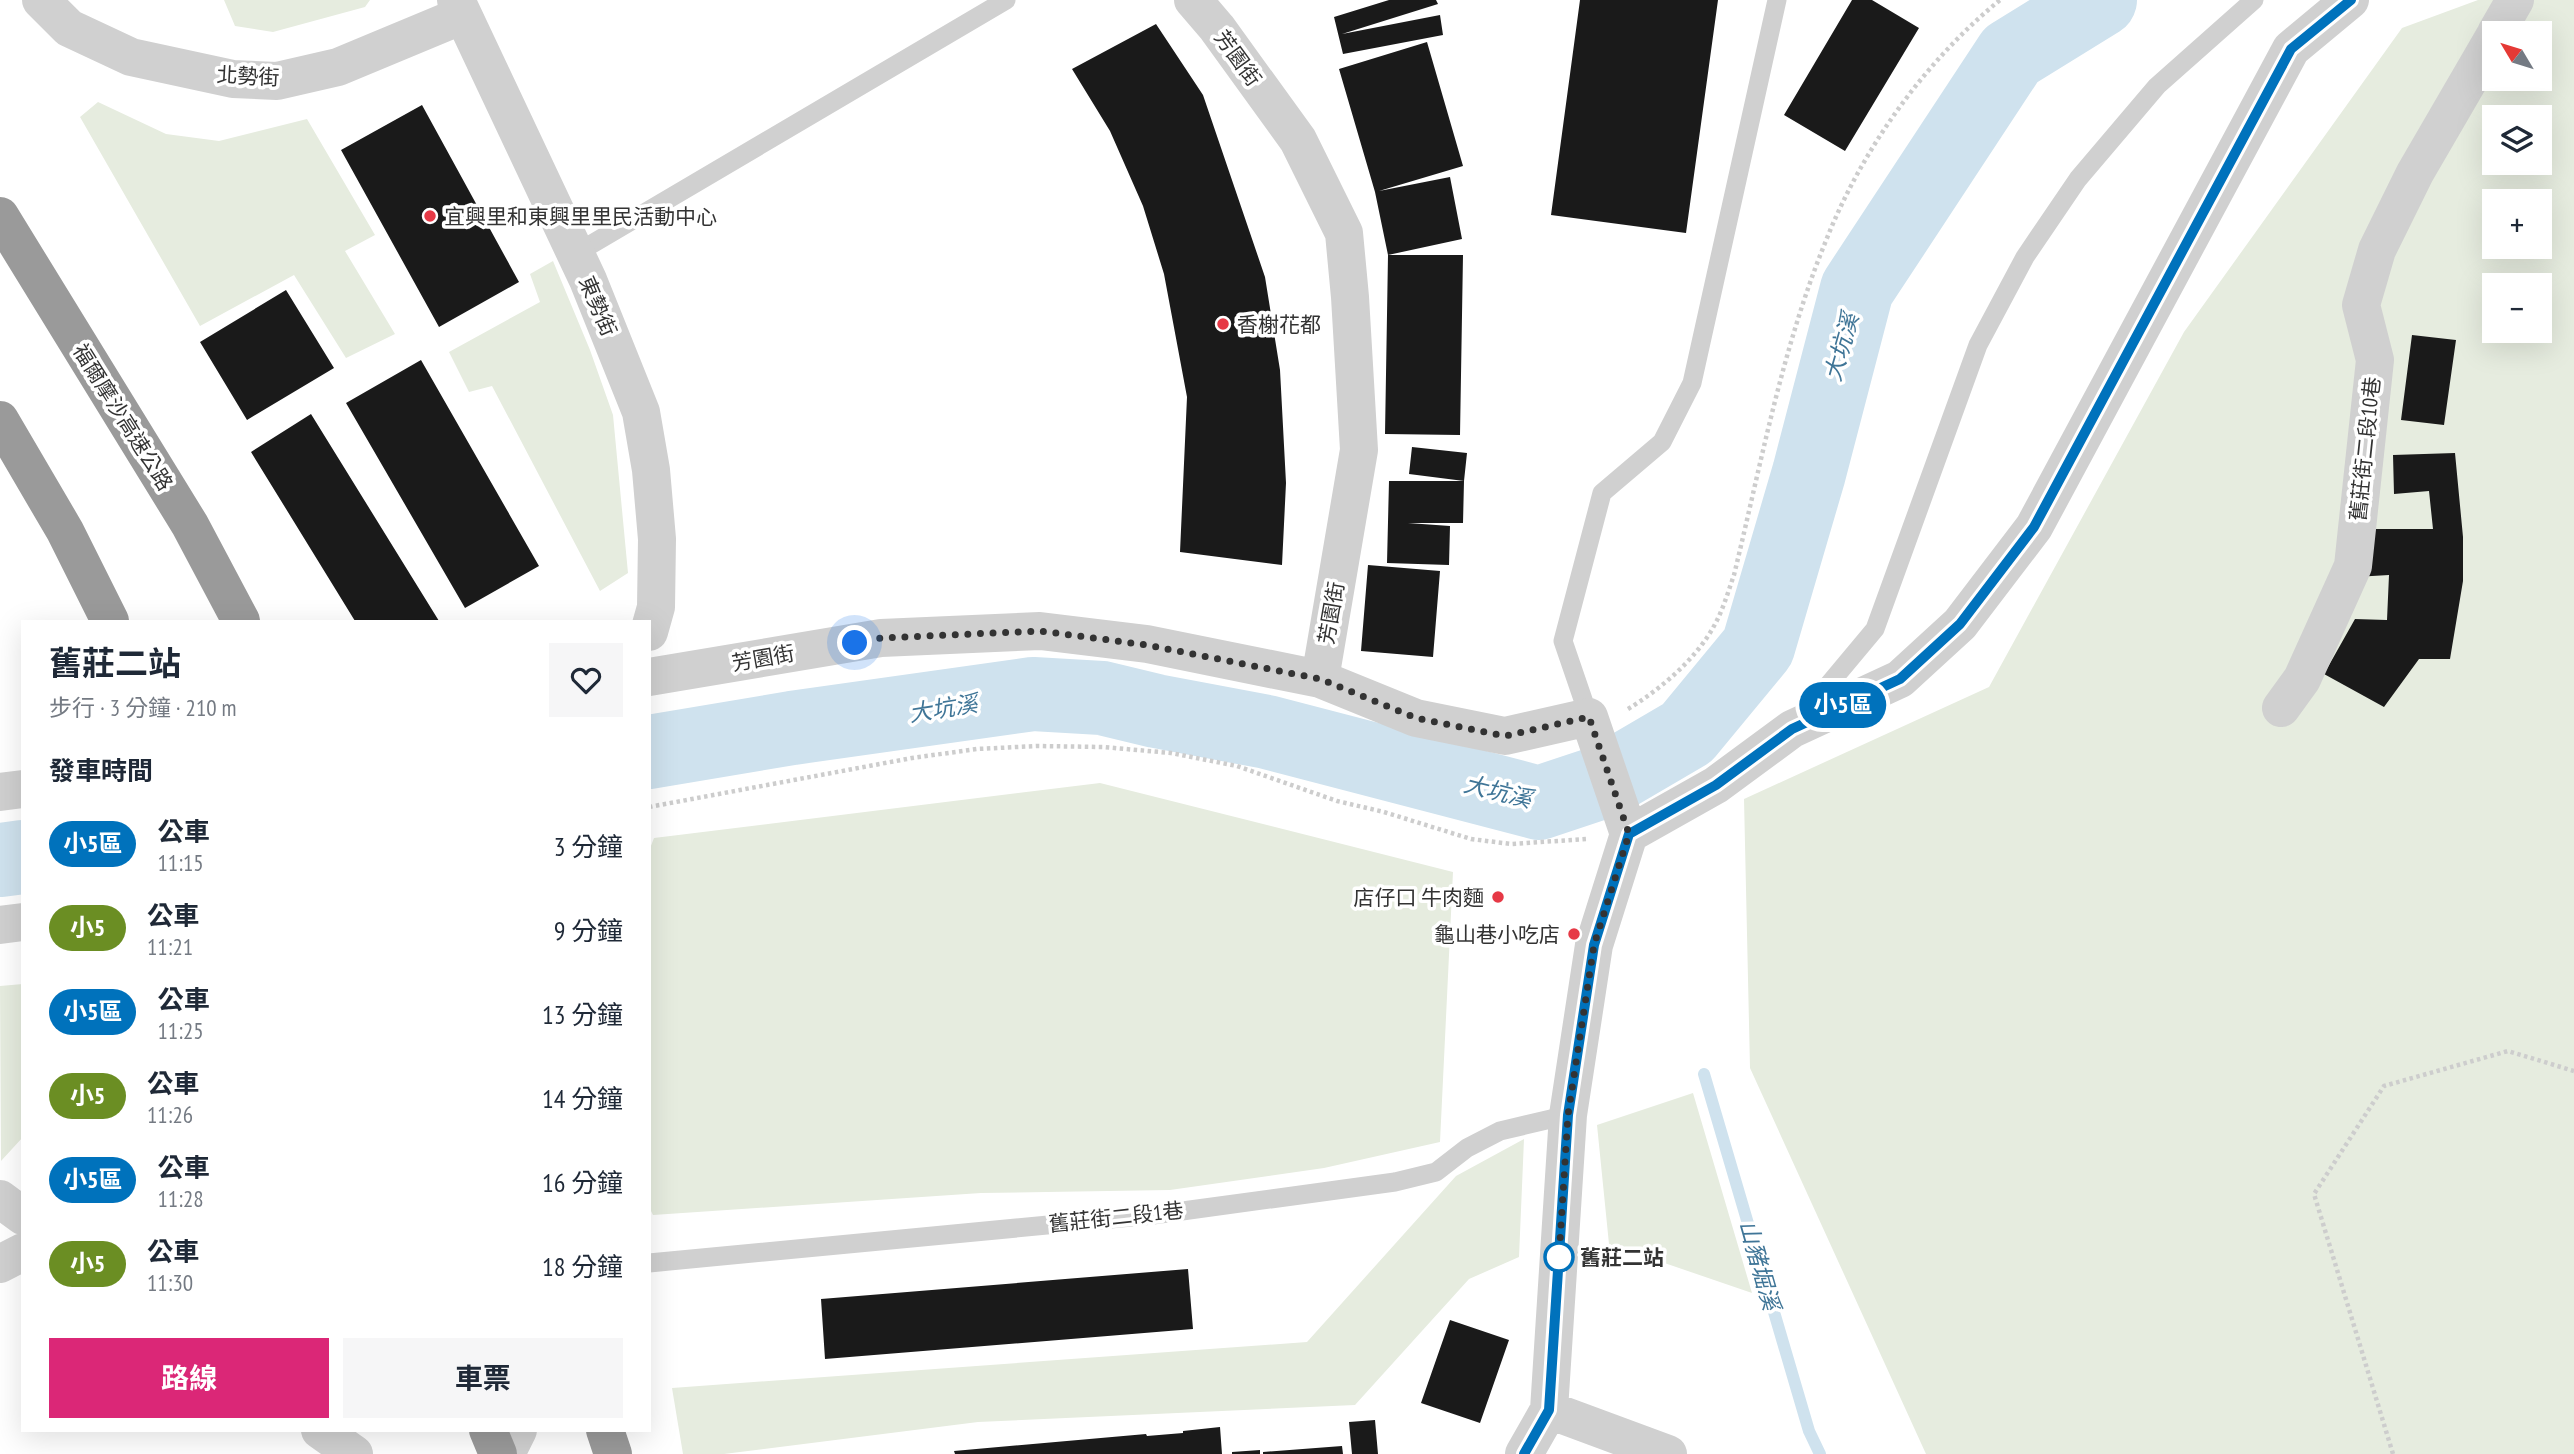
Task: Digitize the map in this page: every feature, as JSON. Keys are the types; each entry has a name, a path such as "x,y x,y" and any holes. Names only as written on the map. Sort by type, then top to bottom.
{"highway":[{"name":"福爾摩沙高速公路","path":"0,216 190,525 239,620"},
{"path":"0,420 65,531 110,620"},
{"path":"489,1432 498,1454"},
{"path":"606,1432 613,1454"}],"street":[{"name":"北勢街","path":"41,0 69,27 131,57 233,79 277,81 338,67 460,7"},
{"name":"芳園街","path":"651,677 881,638 1040,631 1147,645 1320,679 1359,450 1344,233 1298,140 1194,0"},
{"path":"1625,822 1716,785 1792,729 1900,679 1960,624 2034,527 2291,49 2350,0"},
{"name":"舊莊街二段10巷","path":"2503,21 2515,0"},
{"name":"東勢街","path":"460,7 588,280 641,412 651,470 657,539 656,607 651,625"},
{"name":"舊莊街二段10巷","path":"2281,708 2302,679 2353,566 2375,360 2361,305 2377,250 2416,173 2482,58"},
{"path":"1320,679 1416,718 1505,736 1591,724 1625,822 1594,945 1568,1115 1549,1410 1524,1454"},
{"path":"0,792 21,789"},
{"path":"0,925 21,922"},
{"path":"0,1199 21,1215"},
{"path":"0,1265 21,1253"},
{"path":"1549,1410 1668,1454"},
{"path":"323,1432 354,1454"},
{"path":"506,1454 517,1432"}],"lane":[{"path":"575,254 1006,0"},
{"path":"1591,724 1563,641 1566,627 1602,493 1662,442 1692,383 1777,0"},
{"path":"1792,729 1875,629 1978,345 2025,257 2078,179 2157,86 2254,0"},
{"name":"舊莊街二段1巷","path":"651,1263 1153,1215 1395,1182 1436,1172 1467,1148 1500,1130 1568,1115"}],"path":[{"path":"1591,724 1645,699 1699,648 1714,626 1734,575 1790,349 1825,242 1847,195 1892,118 1952,45 2000,0"},
{"path":"651,807 912,758 977,749 1103,747 1171,753 1237,766 1337,801 1471,838 1511,844 1625,822"},
{"path":"2393,1454 2314,1194 2385,1086 2508,1051 2574,1071"}],"shaded area":[{"path":"224,0 370,0 365,7 273,32 235,26"},
{"path":"2478,0 2574,0 2574,1454 1926,1454 1750,1068 1744,799 1989,687 2184,332 2402,28"},
{"path":"98,102 166,134 219,141 307,119 375,235 345,251 395,334 346,358 294,275 200,326 80,117"},
{"path":"553,261 590,350 613,415 628,573 600,591 492,386 469,392 449,352 540,302 530,274"},
{"path":"1100,783 1453,872 1440,1142 1324,1168 1170,1190 981,1193 653,1215 651,846 654,838"},
{"path":"21,984 21,1139 1,1161 0,986"},
{"path":"1693,1093 1752,1293 1609,1244 1597,1125"},
{"path":"1524,1139 1519,1257 1469,1279 1355,1405 978,1422 724,1454 683,1454 672,1388 1307,1342 1456,1176"}],"building":[{"path":"1389,0 1436,0 1438,4 1342,34 1440,15 1443,35 1343,54 1334,17"},
{"path":"1580,0 1718,0 1686,233 1551,215"},
{"path":"1852,0 1872,0 1919,28 1845,151 1784,115"},
{"name":"香榭花都","path":"1156,24 1203,95 1265,277 1280,370 1286,483 1282,565 1180,552 1187,397 1164,274 1143,206 1110,131 1072,69"},
{"path":"1427,42 1463,166 1379,191 1450,177 1462,239 1388,255 1375,192 1339,69"},
{"name":"宜興里和東興里里民活動中心","path":"422,105 519,282 439,327 341,150"},
{"path":"1388,255 1463,255 1460,435 1385,434"},
{"path":"286,290 334,368 247,420 200,342"},
{"path":"2412,335 2456,340 2444,425 2401,420"},
{"path":"421,360 539,566 465,608 346,403"},
{"path":"311,414 438,620 354,620 251,452"},
{"path":"1412,447 1467,453 1464,481 1409,474"},
{"path":"2455,453 2463,537 2463,581 2450,659 2419,659 2384,707 2324,674 2355,619 2387,620 2389,575 2355,577 2358,529 2433,529 2429,491 2394,494 2393,455"},
{"path":"1389,481 1464,481 1463,523 1408,523 1450,526 1449,565 1387,563"},
{"path":"1368,565 1440,571 1433,657 1361,651"},
{"path":"1188,1269 1193,1329 825,1359 821,1299"},
{"path":"1450,1320 1509,1340 1480,1423 1421,1403"},
{"path":"1375,1420 1378,1454 1352,1454 1349,1422"},
{"path":"1220,1427 1222,1454 955,1454 954,1451 1183,1433"},
{"path":"1342,1446 1343,1454 1263,1454 1263,1452"},
{"path":"1260,1450 1260,1454 1232,1454 1232,1452"}],"waterway":[{"name":"大坑溪","path":"651,752 792,728 1033,694 1102,698 1267,732 1539,803 1605,781 1687,733 1758,647 1809,473 1857,289 2011,55 2100,0"},
{"name":"大坑溪","path":"0,860 21,857"},
{"name":"山豬堀溪","path":"1704,1074 1809,1431 1820,1454"}],"bus line":[{"name":"小5區","path":"1524,1454 1549,1410 1568,1115 1594,945 1629,834 1716,785 1792,729 1900,679 1960,624 2034,527 2291,49 2351,0"}],"place":[{"name":"宜興里和東興里里民活動中心","path":"430,216"},
{"name":"香榭花都","path":"1223,324"},
{"name":"店仔口 牛肉麵","path":"1498,897"},
{"name":"龜山巷小吃店","path":"1574,934"},
{"name":"舊莊二站","path":"1559,1257"}],"route":[{"path":"855,643 881,638 1040,631 1147,645 1320,679 1416,718 1505,736 1589,717 1629,834 1594,945 1568,1115 1559,1257"}]}
